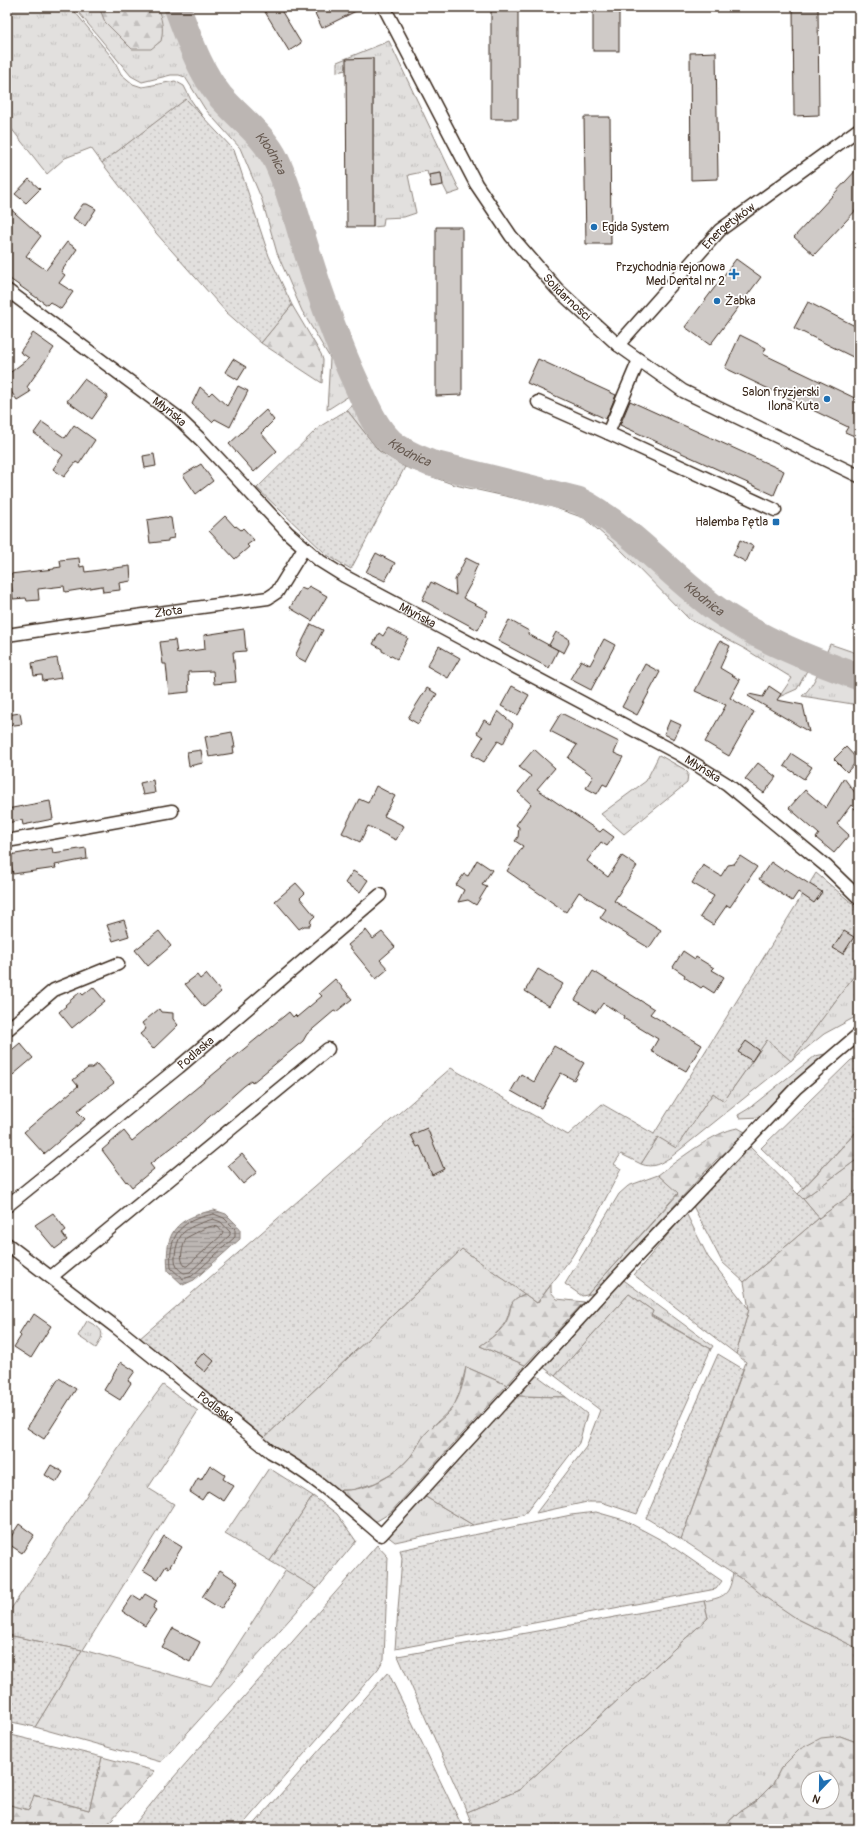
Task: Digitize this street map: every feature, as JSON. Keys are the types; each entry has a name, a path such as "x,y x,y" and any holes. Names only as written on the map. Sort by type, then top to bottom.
{"street":[{"name":"Solidarności","path":"384,7 468,171 511,236 557,289 618,345 683,391 859,476"},
{"name":"Energetyków","path":"618,345 720,230 859,129"},
{"name":"Młyńska","path":"7,290 176,416 201,440 288,533 304,548 344,576 679,754 706,770 733,789 826,866 859,898"},
{"path":"608,433 639,360"},
{"path":"538,402 775,510"},
{"name":"Złota","path":"7,635 268,598 277,592 304,548"},
{"path":"7,841 172,811"},
{"name":"Podlaska","path":"7,1206 179,1067 380,895"},
{"path":"7,1030 54,990 118,964"},
{"name":"Podlaska","path":"7,1244 117,1328 271,1452 288,1461 351,1509 381,1535 622,1272 796,1088 859,1034"},
{"path":"51,1277 328,1049"}],"green space":[{"path":"7,7 71,7 114,60 121,74 133,84 142,87 175,81 184,86 191,100 203,117 186,100 102,163 91,148 65,158 47,174 7,123"},
{"path":"74,7 171,7 191,63 198,76 219,103 264,149 271,161 322,313 352,394 327,410 330,358 302,311 277,253 262,200 240,148 205,109 185,77 171,75 142,82 131,76"},
{"path":"99,7 157,7 162,24 161,41 151,49 132,49 105,22"},
{"path":"389,41 460,191 448,195 443,185 441,173 428,175 427,171 408,175 416,213 404,217 384,218 383,226 373,227 373,59 347,59 346,70 337,72 337,62"},
{"path":"186,99 234,150 269,256 292,305 261,343 226,312 156,233 102,163"},
{"path":"292,305 321,354 323,360 322,383 261,343"},
{"path":"357,402 368,424 378,436 399,455 454,474 569,503 601,519 710,610 764,642 811,663 797,689 779,697 792,678 745,649 689,619 618,547 584,518 550,506 455,485 405,467 379,451 347,410"},
{"path":"347,410 379,451 405,467 351,569 327,555 257,488 319,427"},
{"path":"830,644 859,654 859,669 825,656"},
{"path":"821,667 859,681 859,705 802,696 811,686"},
{"path":"659,755 684,769 688,773 687,783 624,834 601,814 646,781"},
{"path":"816,873 853,904 859,915 859,969 791,1061 767,1040 724,1101 713,1093 676,1148 658,1137 641,1164 621,1154 614,1164 621,1169 595,1219 571,1258 537,1303 462,1249 264,1438 139,1339 451,1068 568,1135 602,1104 654,1134"},
{"path":"859,969 859,1015 824,1034 671,1157 653,1166 641,1164 658,1137 676,1147 713,1093 724,1101 767,1040 791,1060"},
{"path":"825,1054 767,1114 761,1117 739,1118 738,1115 748,1109 815,1056"},
{"path":"859,1059 859,1129 803,1188 761,1148 851,1060"},
{"path":"738,1128 745,1132 744,1137 716,1160 594,1293 587,1295 678,1194 658,1175 708,1140 729,1130"},
{"path":"859,1129 859,1158 803,1199 798,1194"},
{"path":"749,1146 803,1199 819,1218 744,1282 722,1262 693,1206"},
{"path":"859,1158 859,1189 819,1218 803,1199"},
{"path":"658,1175 678,1193 587,1295 582,1296 565,1284 619,1194 628,1186"},
{"path":"859,1189 859,1649 796,1618 762,1595 744,1580 681,1539 746,1362 736,1354 749,1309 744,1282 819,1218"},
{"path":"686,1213 708,1257 749,1309 736,1354 634,1275"},
{"path":"462,1249 525,1294 512,1303 504,1324 490,1339 480,1346 525,1365 507,1385 466,1367 460,1391 454,1406 432,1427 411,1456 396,1472 375,1483 352,1490 333,1490 264,1438"},
{"path":"621,1278 713,1346 711,1349 651,1315 653,1311 629,1294 555,1376 542,1366"},
{"path":"551,1285 551,1292 557,1299 584,1302 525,1365 480,1346 505,1324 515,1299 525,1294 537,1303"},
{"path":"629,1294 653,1311 651,1316 711,1349 637,1514 601,1502 587,1502 536,1513 586,1447 600,1410 555,1376"},
{"path":"87,1321 97,1326 102,1335 96,1348 78,1336"},
{"path":"718,1354 743,1369 681,1539 646,1518"},
{"path":"466,1367 507,1385 390,1513 377,1521 372,1521 333,1490 366,1487 386,1478 403,1464 413,1453 426,1433 448,1413 454,1405 462,1387"},
{"path":"535,1374 566,1397 513,1396"},
{"path":"163,1385 198,1411 148,1488 174,1504 83,1650 211,1686 286,1570 317,1589 161,1762 35,1727 82,1650 7,1635 7,1615 138,1418"},
{"path":"513,1396 566,1397 587,1414 579,1443 524,1515 473,1525 424,1496"},
{"path":"269,1468 313,1496 270,1561 225,1534"},
{"path":"313,1496 337,1514 356,1541 317,1589 270,1561"},
{"path":"424,1496 473,1525 395,1542 386,1535"},
{"path":"596,1512 624,1520 667,1543 722,1581 716,1589 395,1649 402,1558 400,1550 571,1515"},
{"path":"377,1545 388,1557 384,1659 378,1669 239,1829 131,1829 159,1794"},
{"path":"733,1572 796,1618 859,1649 859,1743 840,1736 781,1768 773,1784 756,1801 739,1812 721,1829 474,1829 467,1812 519,1790 708,1618 704,1601 717,1598 725,1594 730,1586"},
{"path":"704,1601 708,1618 519,1790 467,1812 398,1656"},
{"path":"7,1635 82,1650 35,1727 7,1721"},
{"path":"388,1672 461,1824 456,1829 250,1829"},
{"path":"7,1734 102,1757 89,1810 34,1795 29,1810 7,1804"},
{"path":"840,1736 859,1743 859,1829 721,1829 739,1812 756,1801 773,1784 781,1768 800,1749 821,1738"},
{"path":"102,1757 155,1771 103,1829 7,1829 7,1804 29,1810 33,1795 89,1810"}],"water":[{"path":"214,1210 226,1214 240,1228 240,1239 194,1280 183,1285 168,1271 167,1257 171,1236 175,1229 190,1218"}],"building":[{"path":"262,7 279,7 301,43 289,51"},
{"path":"312,7 364,7 322,28"},
{"path":"491,7 518,7 518,119 491,119"},
{"path":"593,7 619,7 619,51 593,51"},
{"path":"793,7 818,7 819,115 794,116"},
{"path":"716,52 718,179 691,180 690,53"},
{"path":"373,58 373,227 347,227 346,59"},
{"path":"584,117 610,117 611,244 586,244"},
{"path":"859,167 859,207 814,255 794,237"},
{"path":"441,173 443,185 431,187 429,175"},
{"path":"29,179 40,189 26,203 15,194"},
{"path":"83,204 87,204 96,209 85,226 73,218"},
{"path":"7,206 41,236 26,256 46,270 67,242 77,249 61,272 65,275 59,283 73,292 61,309 50,302 47,305 7,277"},
{"path":"436,227 462,227 462,395 436,396"},
{"path":"736,259 761,277 710,345 685,327"},
{"path":"808,302 859,328 859,360 794,328"},
{"path":"33,333 54,348 27,387 30,392 17,400 7,386 7,375 29,358 20,352"},
{"path":"740,335 766,348 763,354 859,400 859,438 845,432 848,427 725,368"},
{"path":"233,359 246,367 238,380 225,372"},
{"path":"538,359 616,395 606,419 527,383"},
{"path":"84,379 108,396 92,419 67,401"},
{"path":"238,386 248,391 230,427 215,419 212,422 192,404 200,387 209,395 212,392 227,406"},
{"path":"630,401 784,471 774,495 620,425"},
{"path":"266,410 274,420 261,433 277,451 254,472 229,444"},
{"path":"42,422 65,438 74,425 95,440 79,464 76,462 64,477 53,469 63,455 34,433"},
{"path":"154,454 156,466 145,468 143,456"},
{"path":"201,464 213,481 196,494 183,475"},
{"path":"225,516 235,527 236,526 241,530 243,528 254,540 247,545 249,547 235,559 209,531"},
{"path":"165,517 171,518 174,538 168,539 168,541 150,543 147,520"},
{"path":"740,540 753,546 746,562 733,555"},
{"path":"376,553 395,563 385,581 366,572"},
{"path":"79,558 80,567 84,566 85,572 130,566 131,581 119,583 120,590 103,592 102,586 65,592 64,586 38,589 39,600 27,601 26,598 13,599 10,574 54,569 61,567 60,560"},
{"path":"466,558 478,564 473,575 474,578 463,598 488,611 478,630 422,600 431,582 456,595 455,580"},
{"path":"309,586 327,596 312,621 290,608 301,588 306,590"},
{"path":"509,620 529,631 528,634 558,650 549,668 498,641"},
{"path":"311,624 323,630 306,662 295,656"},
{"path":"388,628 408,638 397,659 373,644 379,633 383,636"},
{"path":"244,629 246,651 233,652 236,682 214,684 213,671 188,672 189,692 169,694 166,664 163,664 160,642 175,640 177,653 205,649 204,635"},
{"path":"556,632 568,638 569,643 564,653 549,645"},
{"path":"604,639 615,645 591,690 570,679 581,660 590,665"},
{"path":"720,641 730,646 720,668 740,680 730,698 754,712 729,756 705,742 726,705 695,691"},
{"path":"439,646 460,658 448,678 427,666"},
{"path":"57,658 61,678 43,681 42,675 34,676 32,663"},
{"path":"645,664 660,672 637,715 622,707"},
{"path":"512,686 529,695 518,715 501,706"},
{"path":"769,686 781,694 777,700 803,705 809,732 748,696 749,694 763,697"},
{"path":"427,688 437,694 418,724 408,718"},
{"path":"498,711 513,724 503,744 498,741 484,762 472,755 483,737 477,733 484,720 491,724"},
{"path":"20,713 22,724 7,726 7,715"},
{"path":"561,713 619,742 614,753 623,757 607,786 603,784 597,794 586,788 593,776 568,758 577,745 550,731"},
{"path":"670,720 681,725 674,739 664,734"},
{"path":"232,732 235,747 233,747 234,753 209,757 205,737"},
{"path":"846,747 858,760 847,772 834,759"},
{"path":"534,749 555,768 537,789 600,832 603,829 614,837 607,846 601,842 587,861 608,877 622,856 637,866 614,901 661,930 649,948 600,918 606,909 579,892 566,912 507,871 523,846 515,841 518,837 519,827 516,825 531,804 518,792 531,776 519,767"},
{"path":"201,750 203,763 189,766 187,752"},
{"path":"792,754 812,767 804,779 784,766"},
{"path":"758,763 776,777 764,793 745,779"},
{"path":"844,778 859,798 859,813 851,805 837,824 849,835 834,853 816,838 819,834 789,808 805,790 826,808"},
{"path":"153,780 155,793 143,795 140,783"},
{"path":"376,786 395,796 384,816 404,826 396,840 368,826 360,842 342,833 359,799 368,803"},
{"path":"50,801 53,819 23,825 22,820 7,823 7,809"},
{"path":"52,848 53,853 86,848 87,859 55,865 56,868 13,874 9,855"},
{"path":"740,856 757,867 730,907 727,905 713,925 700,917 714,896 692,883 703,865 721,876 728,865 734,864"},
{"path":"477,860 492,870 482,885 487,887 476,905 468,900 458,902 464,890 456,885 464,874 468,876"},
{"path":"771,862 784,871 786,869 822,892 814,903 798,892 792,901 759,879"},
{"path":"353,871 368,880 360,892 345,883"},
{"path":"296,883 305,893 300,898 315,916 311,920 310,926 304,926 299,929 275,901"},
{"path":"124,920 129,936 113,941 107,925"},
{"path":"366,930 373,939 382,932 395,947 380,960 388,969 376,979 348,945"},
{"path":"159,931 171,946 148,966 135,950"},
{"path":"844,931 854,937 843,954 833,948"},
{"path":"683,951 695,959 696,957 714,968 712,970 724,977 714,993 703,986 701,988 684,977 685,975 673,967"},
{"path":"538,969 563,984 549,1006 525,991"},
{"path":"593,971 654,1009 650,1014 702,1045 686,1071 651,1051 658,1039 623,1018 624,1016 603,1003 596,1013 575,1000"},
{"path":"206,974 221,992 204,1007 185,984 197,975 200,979"},
{"path":"335,979 352,999 336,1012 334,1011 307,1034 303,1041 252,1083 251,1081 244,1086 191,1133 150,1164 154,1169 132,1187 127,1181 126,1182 102,1150 124,1131 132,1141 289,1012 293,1017 295,1015 297,1017 322,996 319,993"},
{"path":"93,987 105,1001 72,1028 59,1012 80,992 83,995"},
{"path":"159,1009 161,1012 173,1013 173,1019 178,1025 153,1049 140,1034 146,1029 142,1023"},
{"path":"746,1041 759,1050 752,1061 738,1052"},
{"path":"20,1043 33,1058 7,1080 7,1054"},
{"path":"554,1046 584,1063 574,1080 561,1073 541,1108 511,1091 521,1074 534,1082"},
{"path":"97,1064 114,1083 77,1111 85,1119 44,1154 24,1132 78,1086 73,1080 88,1068 92,1068"},
{"path":"427,1128 444,1169 432,1175 420,1146 417,1147 411,1135"},
{"path":"242,1154 257,1172 243,1184 228,1166"},
{"path":"53,1213 66,1230 62,1233 67,1240 55,1249 35,1225"},
{"path":"34,1314 51,1326 31,1358 14,1347 21,1336 19,1334 27,1321 29,1322"},
{"path":"204,1352 214,1361 205,1372 194,1363"},
{"path":"121,1362 135,1371 128,1381 131,1383 120,1400 104,1390"},
{"path":"59,1378 76,1389 44,1439 27,1428"},
{"path":"51,1465 63,1472 57,1482 45,1475"},
{"path":"210,1465 225,1475 223,1479 234,1486 224,1501 208,1491 202,1500 190,1492 198,1478 201,1480"},
{"path":"19,1524 34,1535 22,1553 7,1543"},
{"path":"164,1536 182,1547 169,1568 166,1566 158,1579 143,1570"},
{"path":"220,1570 238,1582 221,1609 202,1597"},
{"path":"145,1594 157,1601 153,1608 156,1610 145,1626 122,1611 133,1595 141,1600"},
{"path":"173,1628 200,1642 190,1662 162,1647"}],"waterway":[{"name":"Kłodnica","path":"177,7 200,65 213,86 227,104 265,142 276,160 289,194 336,336 371,415 385,436 395,446 430,463 578,500 616,524 719,611 769,640 823,664 859,677"}],"place":[{"name":"Egida System","path":"594,227"},
{"name":"Przychodnia rejonowa Med Dental nr 2","path":"734,274"},
{"name":"Żabka","path":"717,301"},
{"name":"Salon fryzjerski Ilona Kuta","path":"827,399"},
{"name":"Halemba Pętla","path":"776,522"}]}
